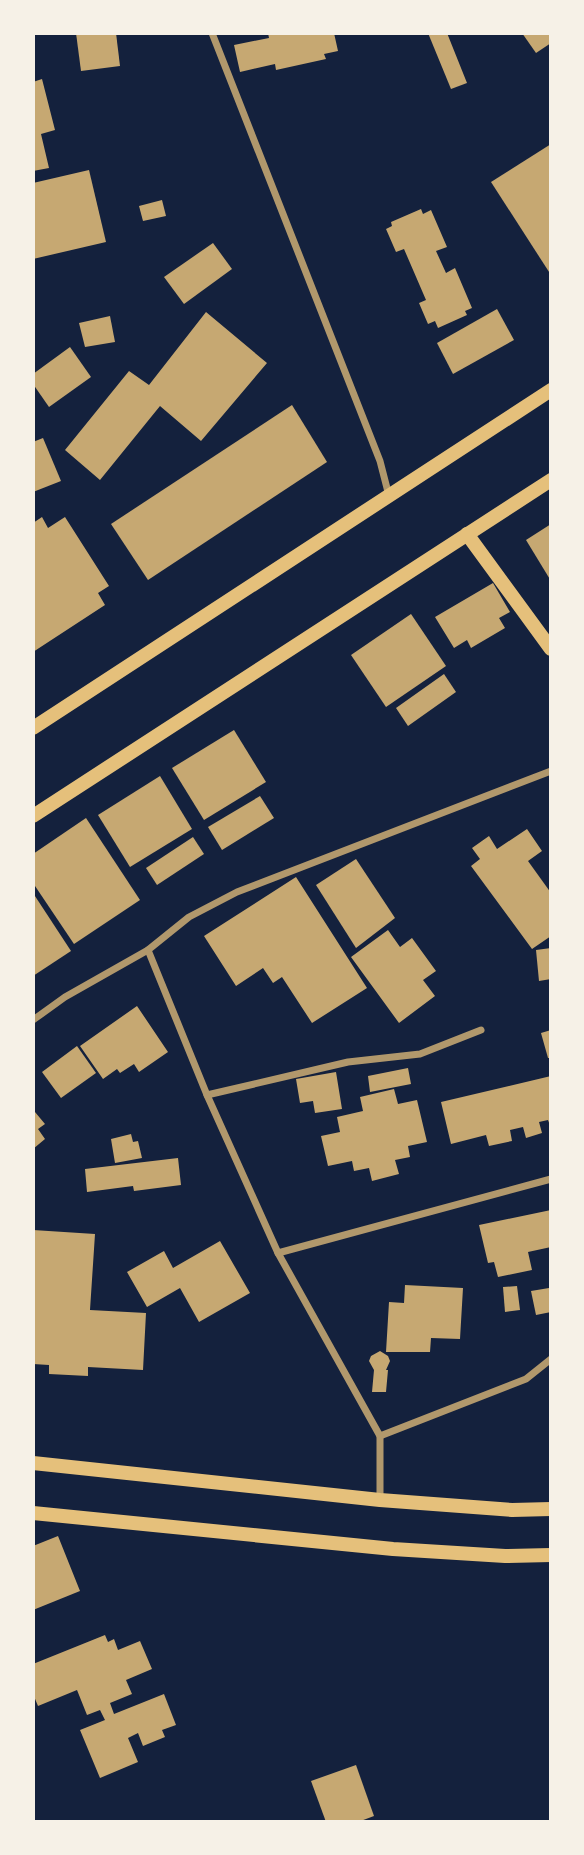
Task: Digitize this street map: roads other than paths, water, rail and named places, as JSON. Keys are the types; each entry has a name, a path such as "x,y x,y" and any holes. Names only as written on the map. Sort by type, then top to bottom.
{"main road":[{"path":"33,728 551,390"},
{"path":"33,816 551,480"},
{"path":"467,534 551,649"},
{"path":"33,1463 380,1500 512,1510 551,1509"},
{"path":"33,1513 393,1549 505,1556 551,1555"}],"street":[{"path":"212,33 380,461 389,496"},
{"path":"33,1020 65,997 148,950 189,917 237,892 551,771"},
{"path":"148,950 207,1095 278,1253 380,1436 380,1500"},
{"path":"207,1095 348,1062 420,1054 481,1030"},
{"path":"278,1253 551,1178"},
{"path":"380,1436 526,1379 551,1360"}]}
